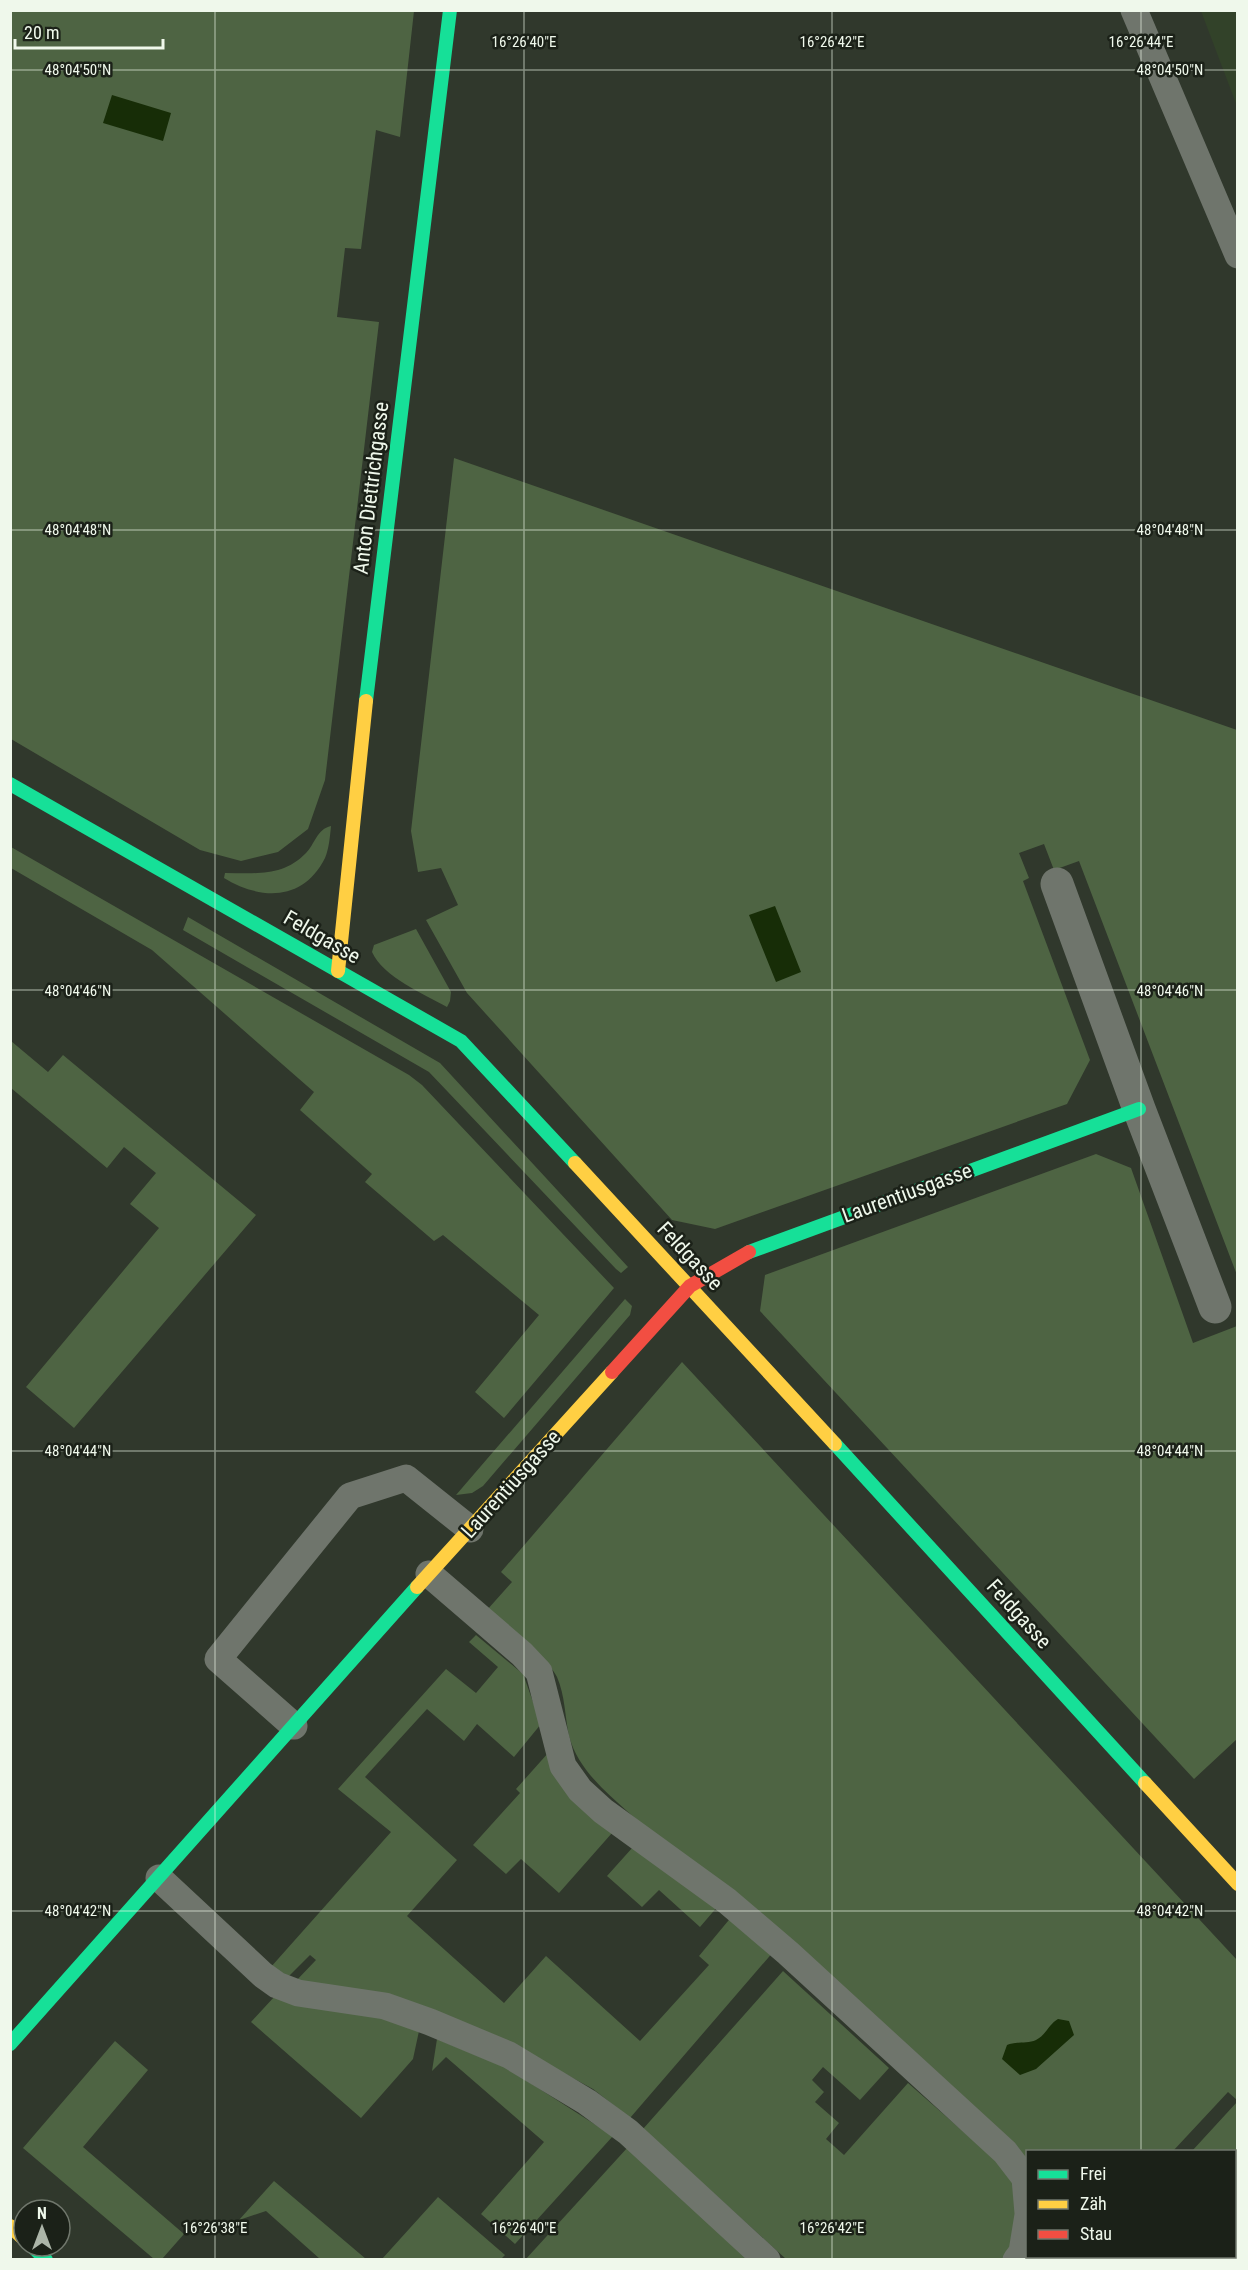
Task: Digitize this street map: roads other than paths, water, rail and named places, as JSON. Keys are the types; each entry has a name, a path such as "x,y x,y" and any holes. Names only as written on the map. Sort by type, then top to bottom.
{"street":[{"name":"Anton Diettrichgasse","path":"338,971 366,704 450,10"},
{"name":"Feldgasse","path":"10,784 461,1041 690,1286 1238,1884"},
{"path":"1057,884 1139,1109 1215,1306"},
{"name":"Laurentiusgasse","path":"10,2044 429,1574 690,1286 756,1248 1139,1109"}],"lane":[{"path":"1134,10 1238,255"},
{"path":"294,1726 218,1659 350,1496 406,1478 470,1529"},
{"path":"429,1574 522,1654 539,1672 563,1766 580,1790 603,1811 727,1901 788,1953 1005,2152 1025,2178 1026,2190"},
{"path":"159,1878 263,1975 277,1985 298,1993 385,2006 430,2022 508,2055 587,2102 628,2132 767,2259"},
{"path":"1016,2259 1022,2252 1026,2227"}]}
